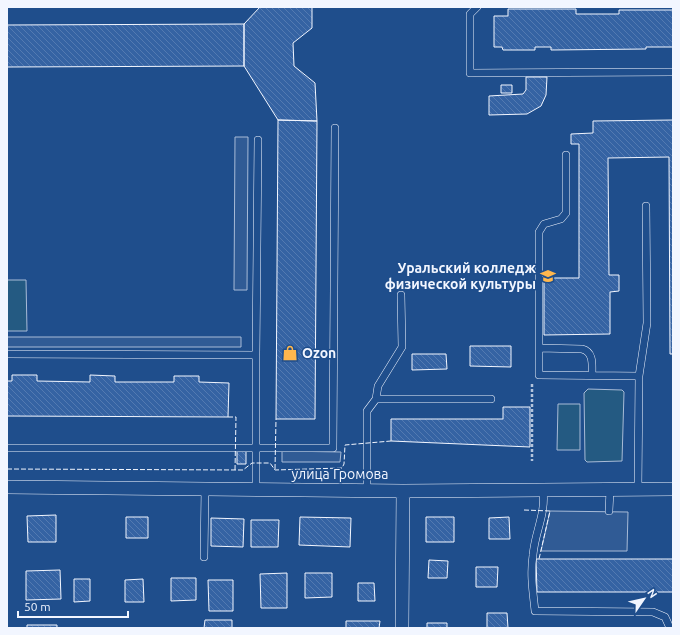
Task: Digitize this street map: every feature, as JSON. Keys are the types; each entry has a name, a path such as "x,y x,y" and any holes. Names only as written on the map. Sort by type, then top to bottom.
{"street":[{"name":"улица Громова","path":"7,487 367,490 673,489"},
{"path":"402,628 403,490"}],"lane":[{"path":"477,7 470,14 470,73 536,75 673,72"},
{"path":"7,448 333,448 335,128"},
{"path":"256,489 258,140"},
{"path":"566,154 566,212 561,219 544,224 539,232 539,375 639,376"},
{"path":"638,489 639,376 647,323 646,206"},
{"path":"367,490 367,411 376,399 378,386 402,347 401,295"},
{"path":"539,348 582,348 587,350 591,356 592,375"},
{"path":"7,354 256,355"},
{"path":"376,399 491,399"},
{"path":"204,557 205,489"},
{"path":"543,490 544,511 533,554 532,584 535,611 653,612 665,617 670,628"},
{"path":"608,511 610,490"}],"path":[{"path":"532,384 532,461"}],"shaded area":[{"path":"235,137 248,137 247,290 234,290"},
{"path":"7,280 26,280 27,331 7,331"},
{"path":"7,337 241,337 241,347 7,347"},
{"path":"588,389 622,390 624,392 622,461 587,462 585,460 584,393"},
{"path":"558,404 580,404 580,450 557,450"},
{"path":"282,451 341,452 340,462 282,462"},
{"path":"550,511 628,512 627,551 541,551"}],"building":[{"path":"260,7 312,7 312,28 293,43 294,66 315,83 317,121 278,120 244,66 244,24"},
{"path":"508,9 576,9 576,14 619,14 619,10 673,10 673,47 646,47 646,49 551,50 551,47 535,47 535,50 503,50 502,47 494,47 494,16 508,16"},
{"path":"244,24 244,66 7,67 7,25"},
{"path":"526,77 547,77 546,95 541,106 527,114 489,115 489,96 523,94 526,90"},
{"path":"501,85 512,85 512,93 501,93"},
{"path":"278,120 317,121 315,419 276,419"},
{"path":"673,120 673,354 670,354 669,157 608,158 609,275 619,275 619,291 610,292 610,334 544,335 544,278 579,278 579,144 571,144 571,134 593,133 593,121"},
{"path":"470,346 511,346 511,367 470,366"},
{"path":"412,354 446,354 447,369 412,370"},
{"path":"12,375 37,375 37,381 90,382 90,375 115,376 115,382 174,382 174,376 199,376 199,382 229,383 228,417 7,416 7,381 12,381"},
{"path":"503,407 530,407 530,447 391,441 391,419 503,419"},
{"path":"237,451 246,451 246,464 237,464"},
{"path":"56,515 56,542 28,542 27,516"},
{"path":"126,517 148,517 148,538 126,538"},
{"path":"300,517 351,518 350,547 299,545"},
{"path":"426,517 454,517 454,542 426,542"},
{"path":"509,517 510,539 489,539 489,518"},
{"path":"211,518 244,519 243,547 211,546"},
{"path":"251,520 279,520 278,547 251,547"},
{"path":"536,559 673,559 673,592 537,592"},
{"path":"429,560 448,561 447,578 428,578"},
{"path":"476,567 498,567 497,587 476,587"},
{"path":"60,570 61,599 26,600 26,571"},
{"path":"287,573 287,608 261,608 260,574"},
{"path":"305,573 332,573 332,597 305,598"},
{"path":"171,578 196,578 196,600 171,601"},
{"path":"74,579 90,579 90,601 74,602"},
{"path":"143,579 144,602 125,602 125,580"},
{"path":"208,580 233,580 233,611 209,611"},
{"path":"358,583 374,583 375,601 358,601"},
{"path":"487,613 507,613 508,628 487,628"},
{"path":"205,620 232,620 232,628 204,628"},
{"path":"346,621 380,621 379,628 346,628"},
{"path":"427,623 447,623 447,628 427,628"},
{"path":"27,625 57,625 57,628 27,628"}],"fence":[{"path":"228,417 236,417 235,470"},
{"path":"275,469 276,419"},
{"path":"7,469 243,470 252,463 270,463 275,470 342,468 344,464 345,445 391,441"},
{"path":"524,510 550,511 539,559"}],"place":[{"name":"Уральский колледж физической культуры","path":"548,276"},
{"name":"Ozon","path":"290,353"}]}
